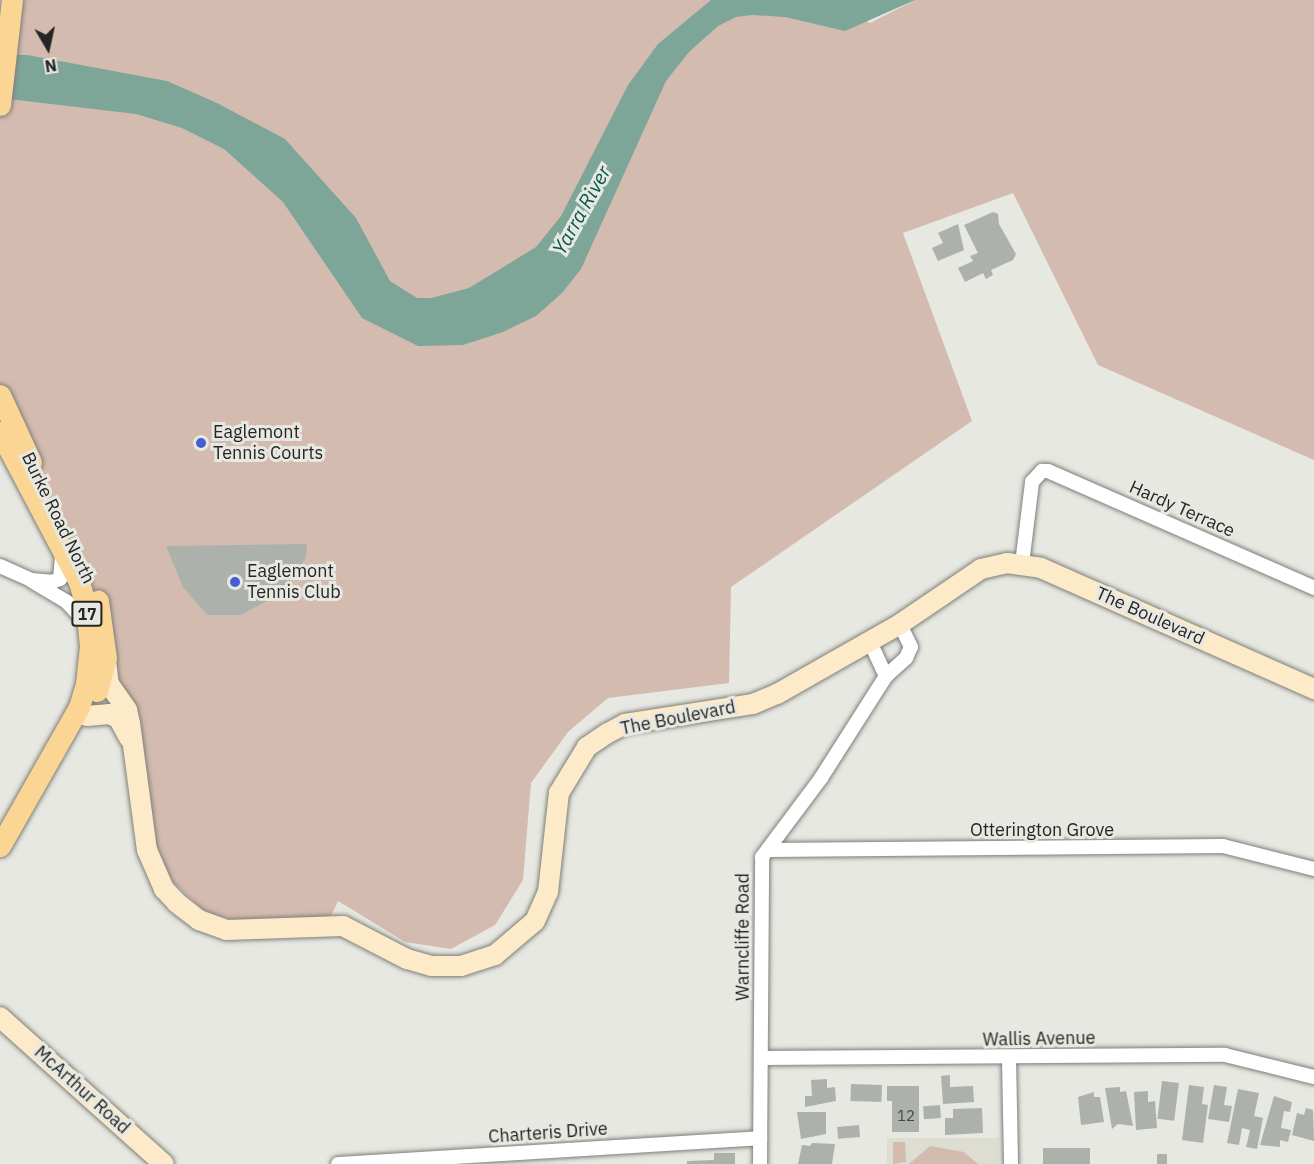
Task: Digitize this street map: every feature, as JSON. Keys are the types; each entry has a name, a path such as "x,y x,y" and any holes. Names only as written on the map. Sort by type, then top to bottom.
{"main road":[{"path":"0,105 12,0"},
{"name":"Burke Road North","path":"0,395 97,600 106,658 87,716 46,786 27,802"},
{"name":"Burke Road North","path":"0,432 79,582 88,626 89,665 79,707 0,846"}],"street":[{"name":"Hardy Terrace","path":"1022,564 1030,489 1036,476 1042,471 1054,472 1314,588"},
{"path":"31,580 52,582 60,579 60,547"},
{"name":"The Boulevard","path":"106,658 109,684 127,710 153,869 164,889 199,920 226,930 258,932 299,925 343,926 407,959 431,966 462,966 495,956 535,921 548,891 559,793 587,747 625,724 753,704 870,642 981,569 1022,564 1041,568 1314,689"},
{"path":"0,566 31,580 77,610 88,626"},
{"name":"Warncliffe Road","path":"760,1164 762,1058 759,868 768,850 821,778 886,676 906,658 911,647 900,624"},
{"path":"870,642 886,676"},
{"name":"The Boulevard","path":"87,716 110,714 119,719 131,740"},
{"name":"Otterington Grove","path":"768,850 1223,846 1314,869"},
{"name":"McArthur Road","path":"0,1017 164,1164"},
{"name":"Wallis Avenue","path":"762,1058 1225,1055 1314,1077"},
{"path":"1009,1058 1011,1164"},
{"name":"Charteris Drive","path":"338,1164 760,1138"}],"shaded area":[{"path":"6,0 836,0 870,23 915,0 1314,0 1314,460 1098,365 1013,193 903,233 972,421 731,587 729,683 608,698 568,732 531,783 523,880 495,925 451,949 405,942 338,901 331,916 257,926 206,913 158,868 104,665 94,589 0,392 0,58"},
{"path":"887,1138 999,1138 999,1164 887,1164"},
{"path":"893,1142 905,1142 906,1162 893,1164"},
{"path":"930,1146 964,1152 978,1164 909,1164"}],"water":[{"name":"Yarra River","path":"711,0 915,0 845,31 785,17 752,15 736,17 718,26 689,52 666,81 581,269 562,293 536,316 503,332 463,345 418,346 362,318 283,202 224,149 182,128 136,114 0,98 0,55 27,55 167,81 217,103 285,139 356,218 390,281 417,298 431,298 469,288 536,247 561,216 628,85 658,44"}],"building":[{"path":"993,212 998,214 999,224 1016,254 1013,260 991,270 993,275 986,279 983,273 965,282 958,268 973,261 970,256 978,253 964,225"},
{"path":"958,224 964,250 938,261 932,248 943,243 938,233"},
{"name":"Eaglemont Tennis Club","path":"307,544 306,557 294,577 267,601 241,615 207,615 183,587 166,546"},
{"path":"950,1075 950,1087 973,1086 974,1102 943,1104 941,1076"},
{"path":"827,1079 827,1088 835,1087 836,1101 805,1107 805,1096 812,1096 811,1080"},
{"path":"1162,1081 1179,1083 1174,1121 1157,1119"},
{"path":"851,1084 882,1085 881,1102 850,1101"},
{"path":"1189,1085 1204,1087 1202,1104 1208,1105 1203,1143 1182,1140"},
{"path":"1214,1085 1227,1087 1224,1105 1232,1106 1229,1122 1208,1119"},
{"path":"887,1086 919,1086 919,1132 892,1132 892,1101 887,1101"},
{"path":"1120,1087 1120,1092 1126,1091 1133,1126 1118,1124 1112,1129 1105,1088"},
{"path":"1238,1089 1259,1093 1254,1116 1263,1118 1257,1149 1246,1147 1250,1130 1242,1128 1239,1145 1227,1143"},
{"path":"1148,1091 1148,1102 1155,1101 1157,1128 1136,1130 1134,1092"},
{"path":"1094,1092 1094,1097 1100,1097 1104,1122 1081,1125 1078,1097"},
{"path":"1274,1096 1292,1102 1290,1112 1284,1111 1281,1128 1291,1130 1288,1142 1280,1140 1280,1147 1260,1145"},
{"path":"940,1105 941,1118 924,1119 923,1106"},
{"path":"982,1108 983,1133 945,1135 945,1118 953,1118 953,1109"},
{"path":"1306,1108 1313,1110 1314,1141 1292,1135 1297,1113 1304,1115"},
{"path":"797,1112 826,1112 826,1134 801,1139"},
{"path":"859,1125 860,1137 838,1139 837,1127"},
{"path":"812,1143 835,1144 832,1164 798,1164 802,1145 810,1146"},
{"path":"1043,1148 1090,1148 1090,1164 1043,1164"},
{"path":"714,1153 735,1153 735,1164 687,1164 687,1161 714,1160"},
{"path":"1157,1154 1167,1154 1167,1164 1157,1164"}],"place":[{"name":"Eaglemont Tennis Courts","path":"201,443"},
{"name":"Eaglemont Tennis Club","path":"235,582"}]}
